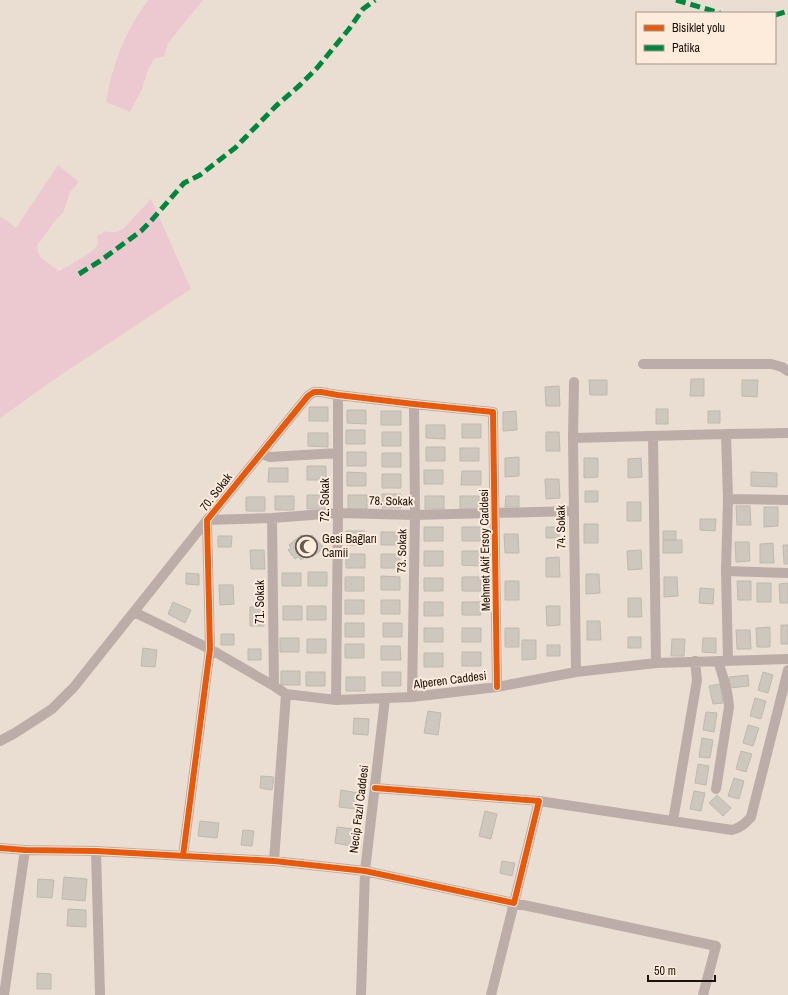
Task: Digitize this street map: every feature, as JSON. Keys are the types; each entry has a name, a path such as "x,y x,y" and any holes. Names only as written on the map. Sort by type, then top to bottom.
{"street":[{"path":"643,364 771,364 782,367 788,371"},
{"name":"74. Sokak","path":"574,382 573,438 576,672"},
{"name":"70. Sokak","path":"183,856 210,649 207,520 308,396 317,392 338,395"},
{"path":"338,395 414,404"},
{"name":"72. Sokak","path":"336,700 338,395"},
{"name":"Mehmet Akif Ersoy Caddesi","path":"414,404 493,412 497,687"},
{"name":"73. Sokak","path":"412,698 415,515 414,404"},
{"path":"573,438 788,433"},
{"path":"716,789 729,707 723,661 728,499 726,434"},
{"path":"653,436 656,663"},
{"path":"261,454 270,456 338,453"},
{"path":"728,499 788,500"},
{"name":"78. Sokak","path":"207,520 272,518 338,513 415,515 574,512"},
{"name":"71. Sokak","path":"272,518 274,686"},
{"path":"0,741 52,709 74,686 207,520"},
{"path":"726,571 788,573"},
{"name":"Alperen Caddesi","path":"134,612 210,649 286,694 336,700 412,698 497,687 576,672 656,663 788,660"},
{"path":"672,821 697,680 695,662"},
{"path":"375,788 539,801 732,830 740,827 748,821 751,816 788,670"},
{"path":"274,861 286,694"},
{"name":"Necip Fazıl Caddesi","path":"361,995 365,871 386,699"},
{"path":"491,995 539,801"},
{"path":"0,848 25,850 96,851 274,861 365,871 716,946 703,995"},
{"path":"4,995 25,850"},
{"path":"96,851 100,995"}],"shaded area":[{"path":"148,0 203,0 168,43 164,57 154,59 149,67 142,89 130,112 106,102 112,75 126,36"},
{"path":"58,165 79,182 70,192 63,213 57,218 38,244 38,252 41,258 59,271 63,269 95,249 98,241 97,236 106,231 116,232 123,229 151,199 191,289 59,376 0,418 0,216 16,228"}],"building":[{"path":"691,379 704,379 704,396 690,396"},
{"path":"589,380 607,380 607,395 590,395"},
{"path":"742,380 758,380 757,397 742,396"},
{"path":"559,386 560,406 546,406 545,387"},
{"path":"309,407 328,407 328,421 309,421"},
{"path":"656,409 668,409 668,424 656,424"},
{"path":"347,410 366,410 366,424 347,423"},
{"path":"381,411 401,411 401,425 381,425"},
{"path":"516,411 517,430 503,431 503,412"},
{"path":"708,411 720,411 720,423 708,423"},
{"path":"462,424 481,424 481,438 462,438"},
{"path":"426,425 445,425 445,439 426,438"},
{"path":"346,430 365,430 365,444 346,444"},
{"path":"382,432 401,432 401,446 382,446"},
{"path":"546,432 559,432 560,451 546,451"},
{"path":"308,433 328,433 328,447 308,446"},
{"path":"426,447 445,447 445,461 426,461"},
{"path":"460,448 479,448 479,461 460,461"},
{"path":"347,452 366,452 366,466 347,466"},
{"path":"382,453 401,453 401,467 382,467"},
{"path":"519,457 519,476 505,477 505,458"},
{"path":"584,458 598,458 598,477 584,478"},
{"path":"641,458 642,477 628,478 628,459"},
{"path":"307,466 326,466 326,480 307,480"},
{"path":"269,468 288,468 288,482 268,482"},
{"path":"424,470 443,470 443,484 424,484"},
{"path":"462,471 481,471 481,485 461,485"},
{"path":"347,472 366,473 366,486 347,486"},
{"path":"751,472 777,473 777,487 751,486"},
{"path":"382,474 401,474 401,488 382,488"},
{"path":"545,479 559,479 560,498 546,499"},
{"path":"585,491 598,491 598,502 585,502"},
{"path":"382,494 401,494 401,508 382,508"},
{"path":"307,495 327,495 327,509 307,509"},
{"path":"348,495 367,495 367,509 348,509"},
{"path":"275,496 294,496 294,510 275,510"},
{"path":"425,496 444,496 444,509 425,509"},
{"path":"460,496 479,496 479,510 460,509"},
{"path":"506,496 519,496 519,507 505,507"},
{"path":"246,497 265,497 265,511 246,511"},
{"path":"627,502 641,502 641,521 627,521"},
{"path":"736,506 750,506 751,525 737,525"},
{"path":"764,507 778,507 778,526 764,527"},
{"path":"700,519 716,519 715,531 700,530"},
{"path":"584,524 598,524 598,543 584,543"},
{"path":"424,527 443,527 443,541 424,541"},
{"path":"462,527 481,527 481,541 462,541"},
{"path":"546,527 559,527 559,538 546,538"},
{"path":"346,531 365,531 365,545 346,545"},
{"path":"663,531 676,531 676,540 663,540"},
{"path":"381,532 400,532 400,545 381,545"},
{"path":"504,534 518,534 519,553 505,553"},
{"name":"Gesi Bağları Camii","path":"301,535 306,540 312,535 324,548 312,557 309,554 301,560 298,557 295,559 288,550 291,548 289,545"},
{"path":"218,536 232,536 231,547 218,547"},
{"path":"663,540 682,540 682,553 663,553"},
{"path":"735,542 749,542 750,561 736,562"},
{"path":"773,543 774,563 760,563 760,544"},
{"path":"783,545 788,545 788,564 784,564"},
{"path":"250,550 264,550 265,569 251,569"},
{"path":"641,550 642,569 628,570 627,551"},
{"path":"424,551 443,551 443,566 424,566"},
{"path":"462,551 481,551 481,566 462,565"},
{"path":"346,554 365,554 365,568 346,568"},
{"path":"381,554 400,554 400,568 381,568"},
{"path":"559,557 560,577 546,577 546,558"},
{"path":"308,572 327,572 327,586 308,586"},
{"path":"186,573 199,574 199,585 186,584"},
{"path":"282,573 301,573 301,586 282,586"},
{"path":"586,574 599,574 600,593 586,594"},
{"path":"381,576 400,577 400,590 381,590"},
{"path":"345,577 364,577 364,591 345,591"},
{"path":"462,577 481,577 481,591 462,591"},
{"path":"664,577 677,577 678,596 664,597"},
{"path":"424,578 443,578 443,591 424,591"},
{"path":"505,581 519,581 519,600 505,600"},
{"path":"737,581 751,581 751,600 738,600"},
{"path":"757,583 771,583 771,602 757,602"},
{"path":"788,583 788,603 780,603 779,584"},
{"path":"219,585 233,585 234,604 220,605"},
{"path":"700,588 714,589 713,604 699,603"},
{"path":"628,598 641,598 642,617 628,617"},
{"path":"345,600 364,600 364,614 345,614"},
{"path":"381,600 400,600 400,614 381,614"},
{"path":"173,602 191,610 185,623 168,614"},
{"path":"424,602 443,602 443,616 424,616"},
{"path":"462,602 481,602 481,615 462,615"},
{"path":"283,606 302,606 302,620 283,620"},
{"path":"307,606 326,606 326,620 307,620"},
{"path":"546,606 560,606 560,625 547,626"},
{"path":"250,607 263,607 264,626 250,626"},
{"path":"587,621 600,621 601,640 587,640"},
{"path":"345,623 364,623 364,637 345,637"},
{"path":"383,623 402,623 402,637 383,637"},
{"path":"781,625 788,625 788,644 781,644"},
{"path":"770,627 770,647 757,647 756,628"},
{"path":"424,628 443,628 443,642 424,642"},
{"path":"462,628 481,628 481,642 462,642"},
{"path":"505,628 519,628 519,647 505,647"},
{"path":"736,630 750,630 751,649 737,649"},
{"path":"221,634 234,634 234,645 221,645"},
{"path":"628,637 641,637 641,648 628,648"},
{"path":"280,638 299,638 299,652 280,652"},
{"path":"703,638 716,638 716,653 702,652"},
{"path":"307,639 326,639 326,653 307,653"},
{"path":"672,639 685,639 684,656 671,656"},
{"path":"522,640 536,640 536,659 522,660"},
{"path":"345,644 364,644 364,658 345,658"},
{"path":"547,645 560,645 560,656 547,656"},
{"path":"381,646 400,646 401,660 381,660"},
{"path":"143,648 157,650 155,667 141,666"},
{"path":"248,649 261,649 261,660 248,660"},
{"path":"462,652 481,652 481,666 462,666"},
{"path":"424,653 443,653 443,667 424,667"},
{"path":"281,671 300,671 300,685 281,685"},
{"path":"306,672 325,672 325,686 306,686"},
{"path":"382,672 401,672 401,686 382,686"},
{"path":"763,672 773,675 768,693 758,690"},
{"path":"748,675 749,686 730,688 729,677"},
{"path":"346,677 365,677 365,691 346,691"},
{"path":"720,684 723,703 713,704 709,686"},
{"path":"755,698 766,701 761,719 750,716"},
{"path":"428,711 441,713 438,735 424,733"},
{"path":"706,712 717,713 714,732 703,730"},
{"path":"354,718 369,719 368,735 353,734"},
{"path":"748,725 759,728 753,746 743,743"},
{"path":"702,738 713,740 710,758 699,757"},
{"path":"741,751 752,754 746,772 736,769"},
{"path":"698,764 709,766 706,785 695,783"},
{"path":"261,776 274,777 272,790 260,788"},
{"path":"734,778 744,781 739,799 728,796"},
{"path":"341,790 358,793 356,809 339,807"},
{"path":"694,791 705,793 701,811 690,809"},
{"path":"717,795 731,808 723,816 709,803"},
{"path":"485,811 497,814 491,839 479,836"},
{"path":"200,821 219,823 217,838 198,836"},
{"path":"337,827 354,829 351,846 335,843"},
{"path":"243,830 254,831 252,846 241,845"},
{"path":"502,861 515,863 512,876 500,873"},
{"path":"64,877 87,879 85,901 62,899"},
{"path":"38,879 54,880 52,898 37,897"},
{"path":"68,909 86,910 86,927 67,926"},
{"path":"37,973 51,974 51,989 37,989"}],"marked path":[{"path":"79,274 100,261 141,231 184,183 200,175 235,148 276,106 317,68 349,29 363,9 375,0"},
{"path":"676,0 717,12"},
{"path":"776,15 788,11"}],"cycle path":[{"path":"183,856 210,649 207,520 308,396 314,392 493,412 497,687"},
{"path":"0,848 25,850 96,851 274,861 365,871 514,903 539,801 375,788"}],"place":[{"name":"Gesi Bağları Camii","path":"306,546"}]}
